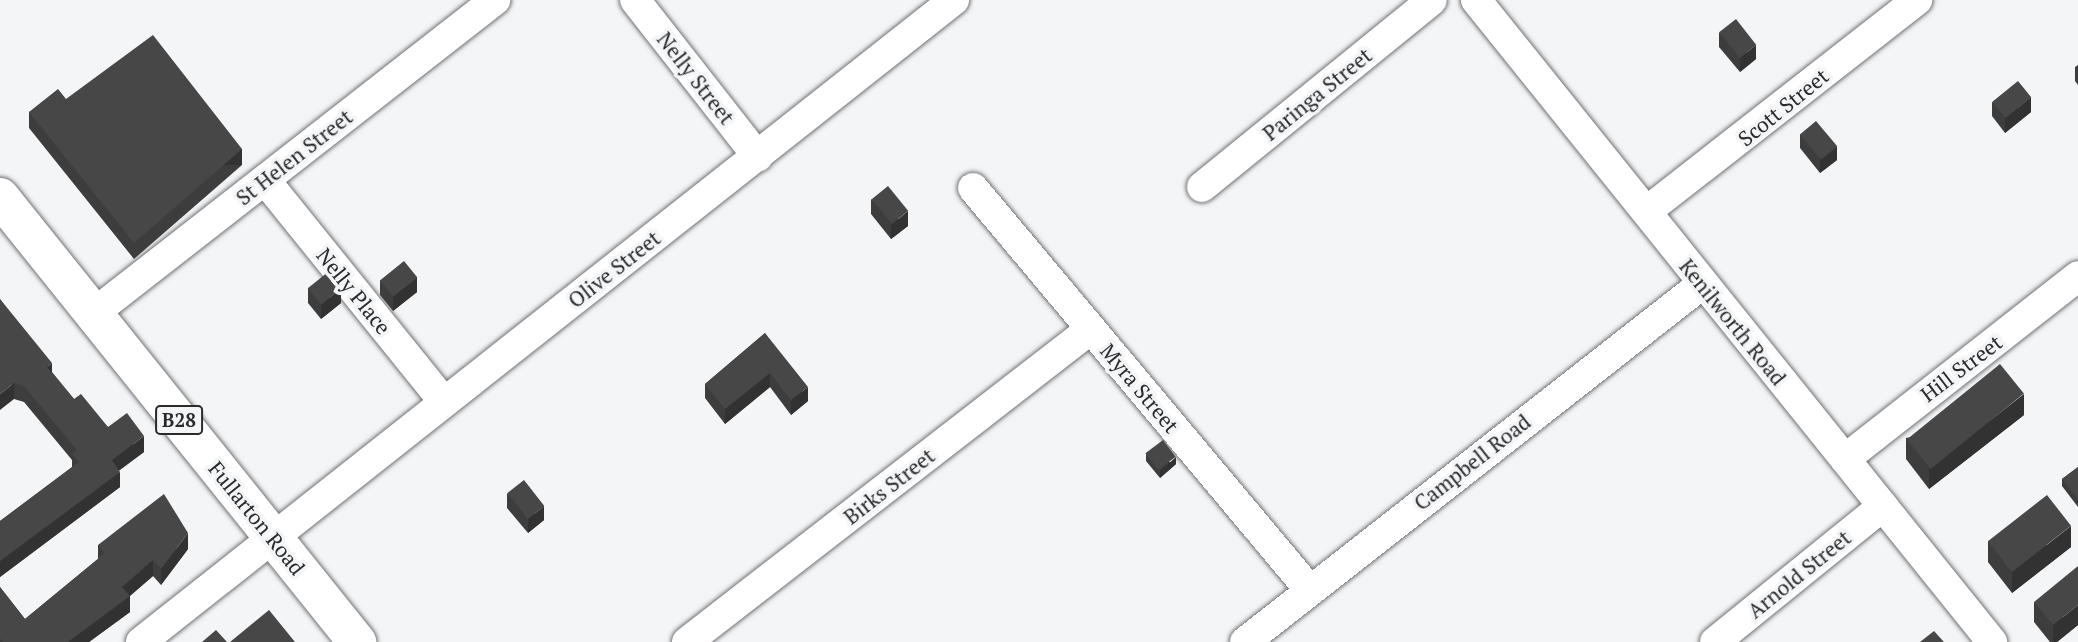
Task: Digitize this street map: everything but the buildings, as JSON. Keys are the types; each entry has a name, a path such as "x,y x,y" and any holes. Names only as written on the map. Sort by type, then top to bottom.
{"main road":[{"name":"Fullarton Road","path":"0,197 357,642"}],"street":[{"name":"St Helen Street","path":"93,313 495,0"},
{"name":"Nelly Street","path":"635,0 758,157"},
{"name":"Olive Street","path":"141,642 954,0"},
{"name":"Paringa Street","path":"1202,187 1432,0"},
{"name":"Kenilworth Road","path":"1476,0 1647,211 1701,285 1992,642"},
{"name":"Scott Street","path":"1647,211 1917,0"},
{"name":"Nelly Place","path":"265,180 444,402"},
{"name":"Myra Street","path":"973,188 1308,588"},
{"name":"Hill Street","path":"1844,459 2078,276"},
{"name":"Campbell Road","path":"1245,642 1308,588 1701,285"},
{"name":"Birks Street","path":"687,642 1091,329"},
{"name":"Arnold Street","path":"1715,642 1883,506"}]}
